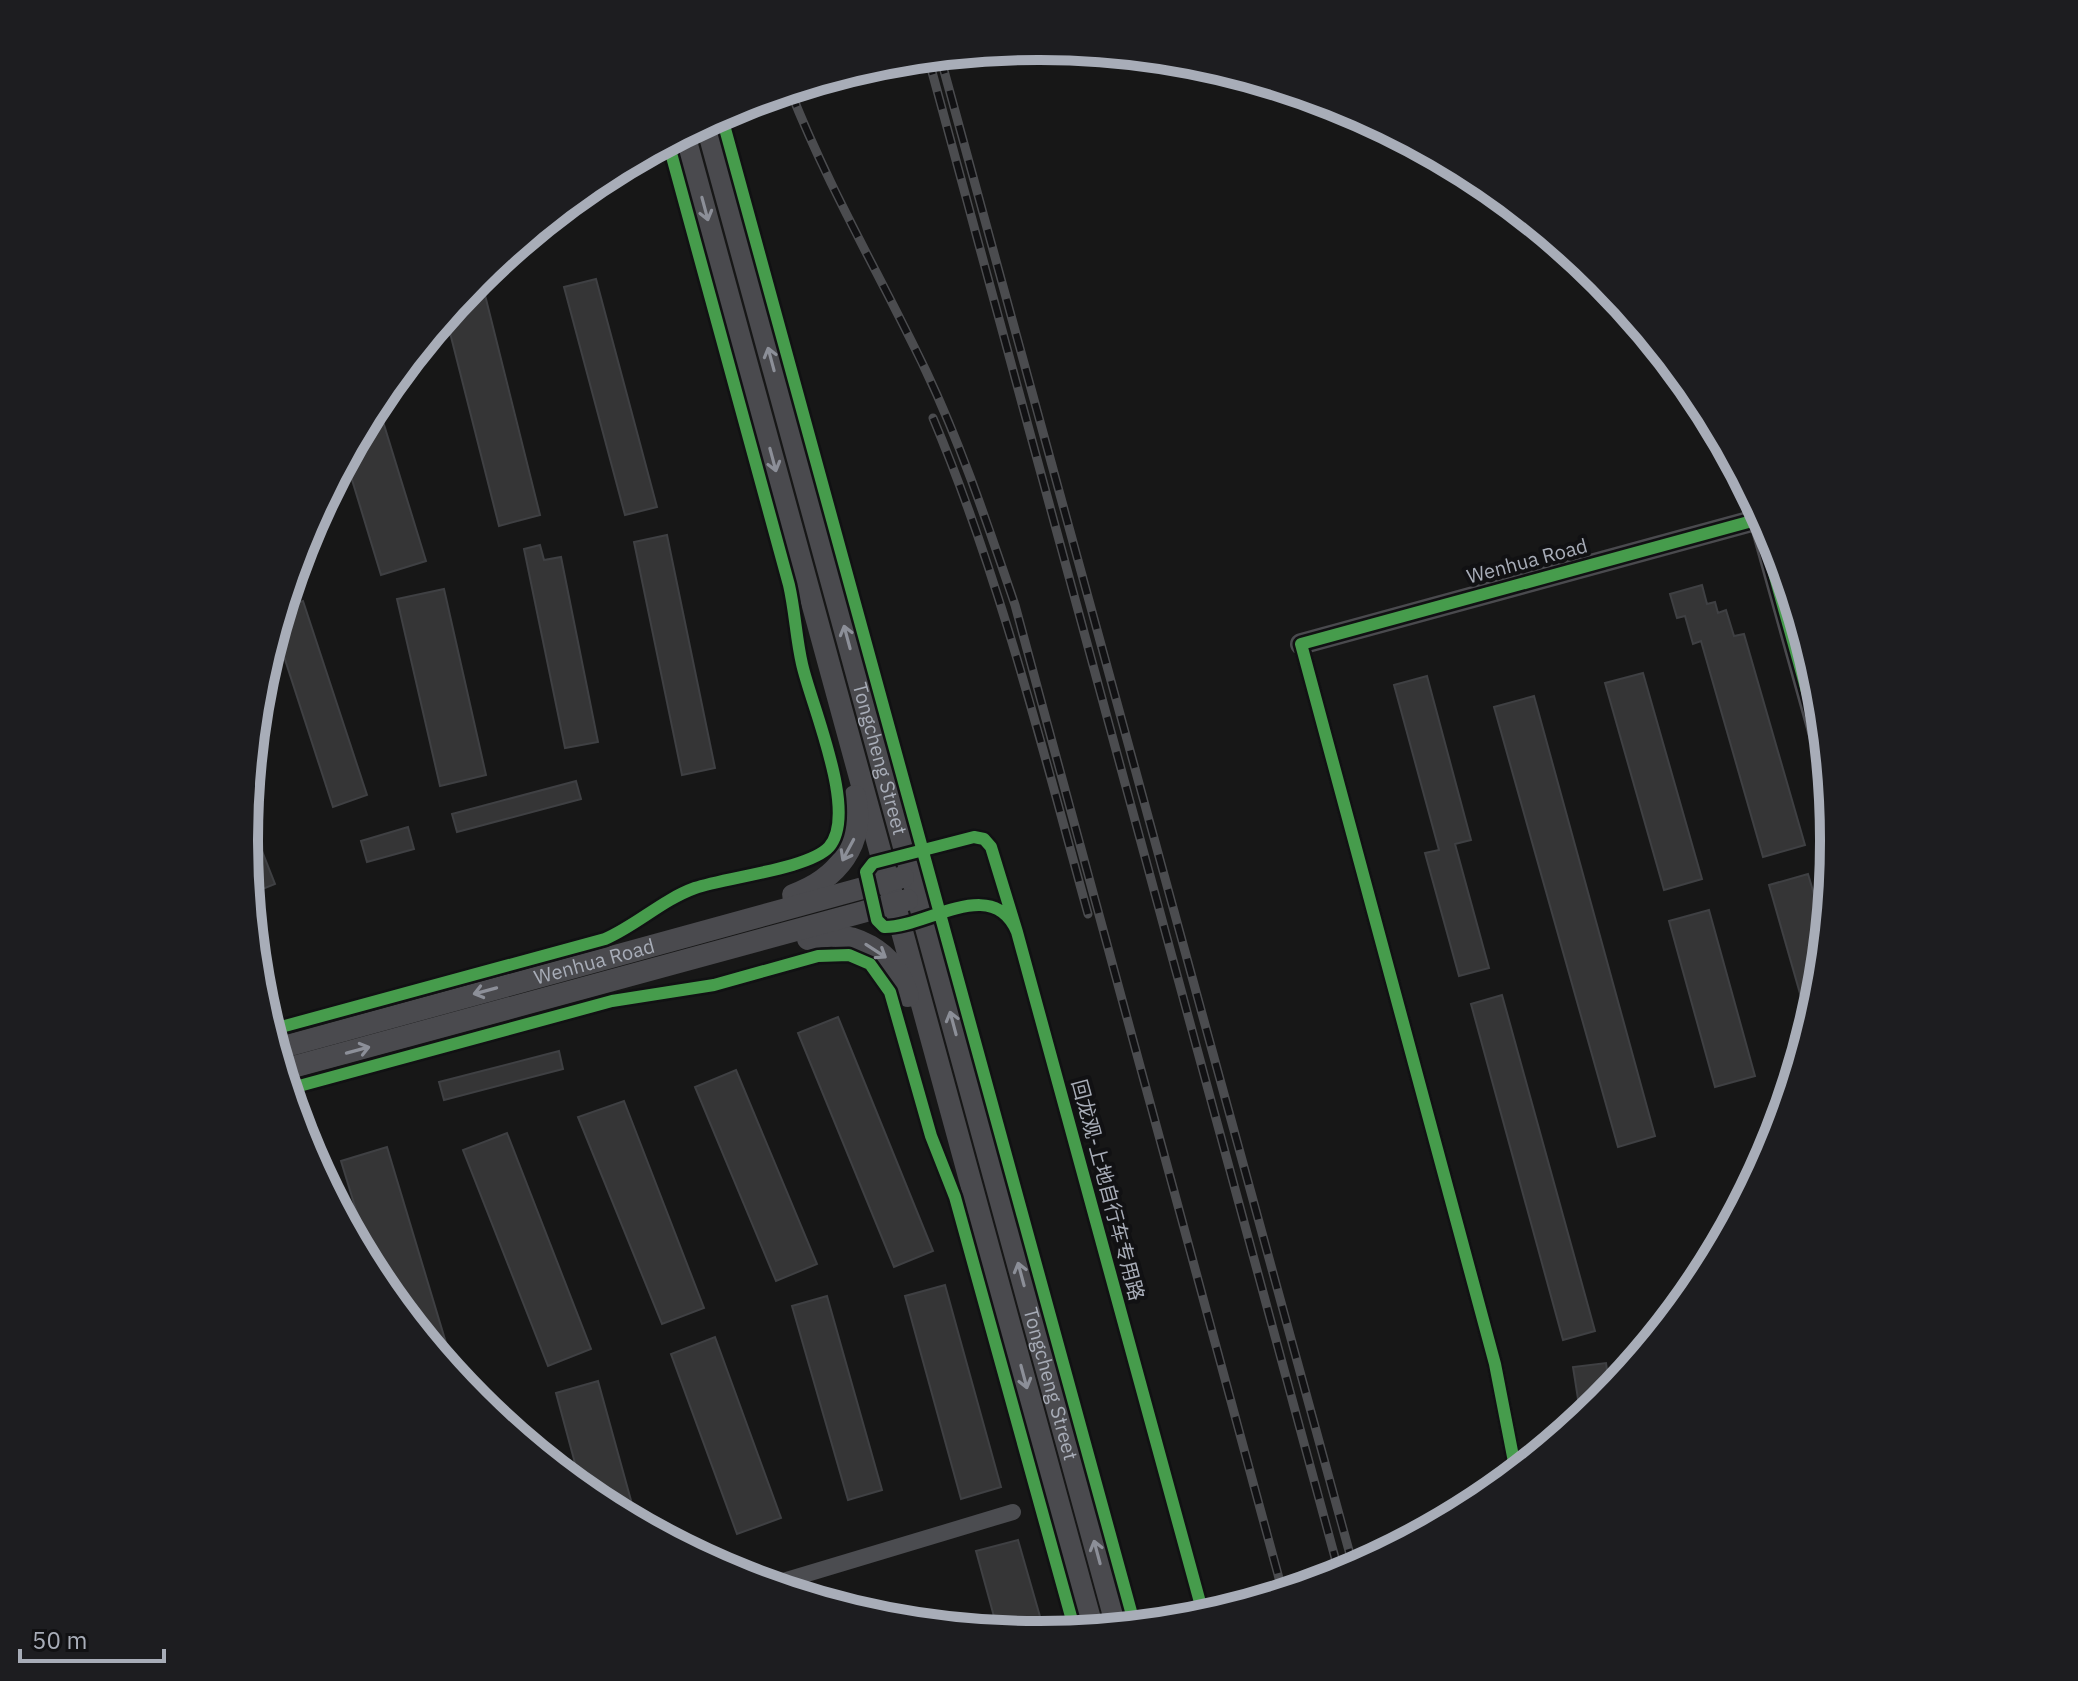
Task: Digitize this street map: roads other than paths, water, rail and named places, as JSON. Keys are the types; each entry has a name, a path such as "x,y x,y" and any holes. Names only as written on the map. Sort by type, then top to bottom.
{"main road":[{"name":"Tongcheng Street","path":"709,133 1114,1617"},
{"name":"Tongcheng Street","path":"687,144 1090,1619"},
{"name":"Wenhua Road","path":"1301,644 1751,521"},
{"path":"690,935 815,886 838,868 854,840 857,803 830,701 815,611"},
{"name":"Wenhua Road","path":"286,1046 912,874"},
{"name":"Wenhua Road","path":"293,1067 918,897"},
{"path":"611,981 681,972 826,936 845,936 878,950 903,981 929,1068 967,1167"}],"street":[{"path":"1301,644 1488,1337 1514,1460"},
{"path":"787,1580 1013,1512"}],"railway":[{"path":"943,66 1351,1556"},
{"path":"931,68 1336,1563"},
{"path":"794,99 838,197 939,400 974,487 1015,605 1280,1583"},
{"path":"933,418 999,601 1088,914"}]}
